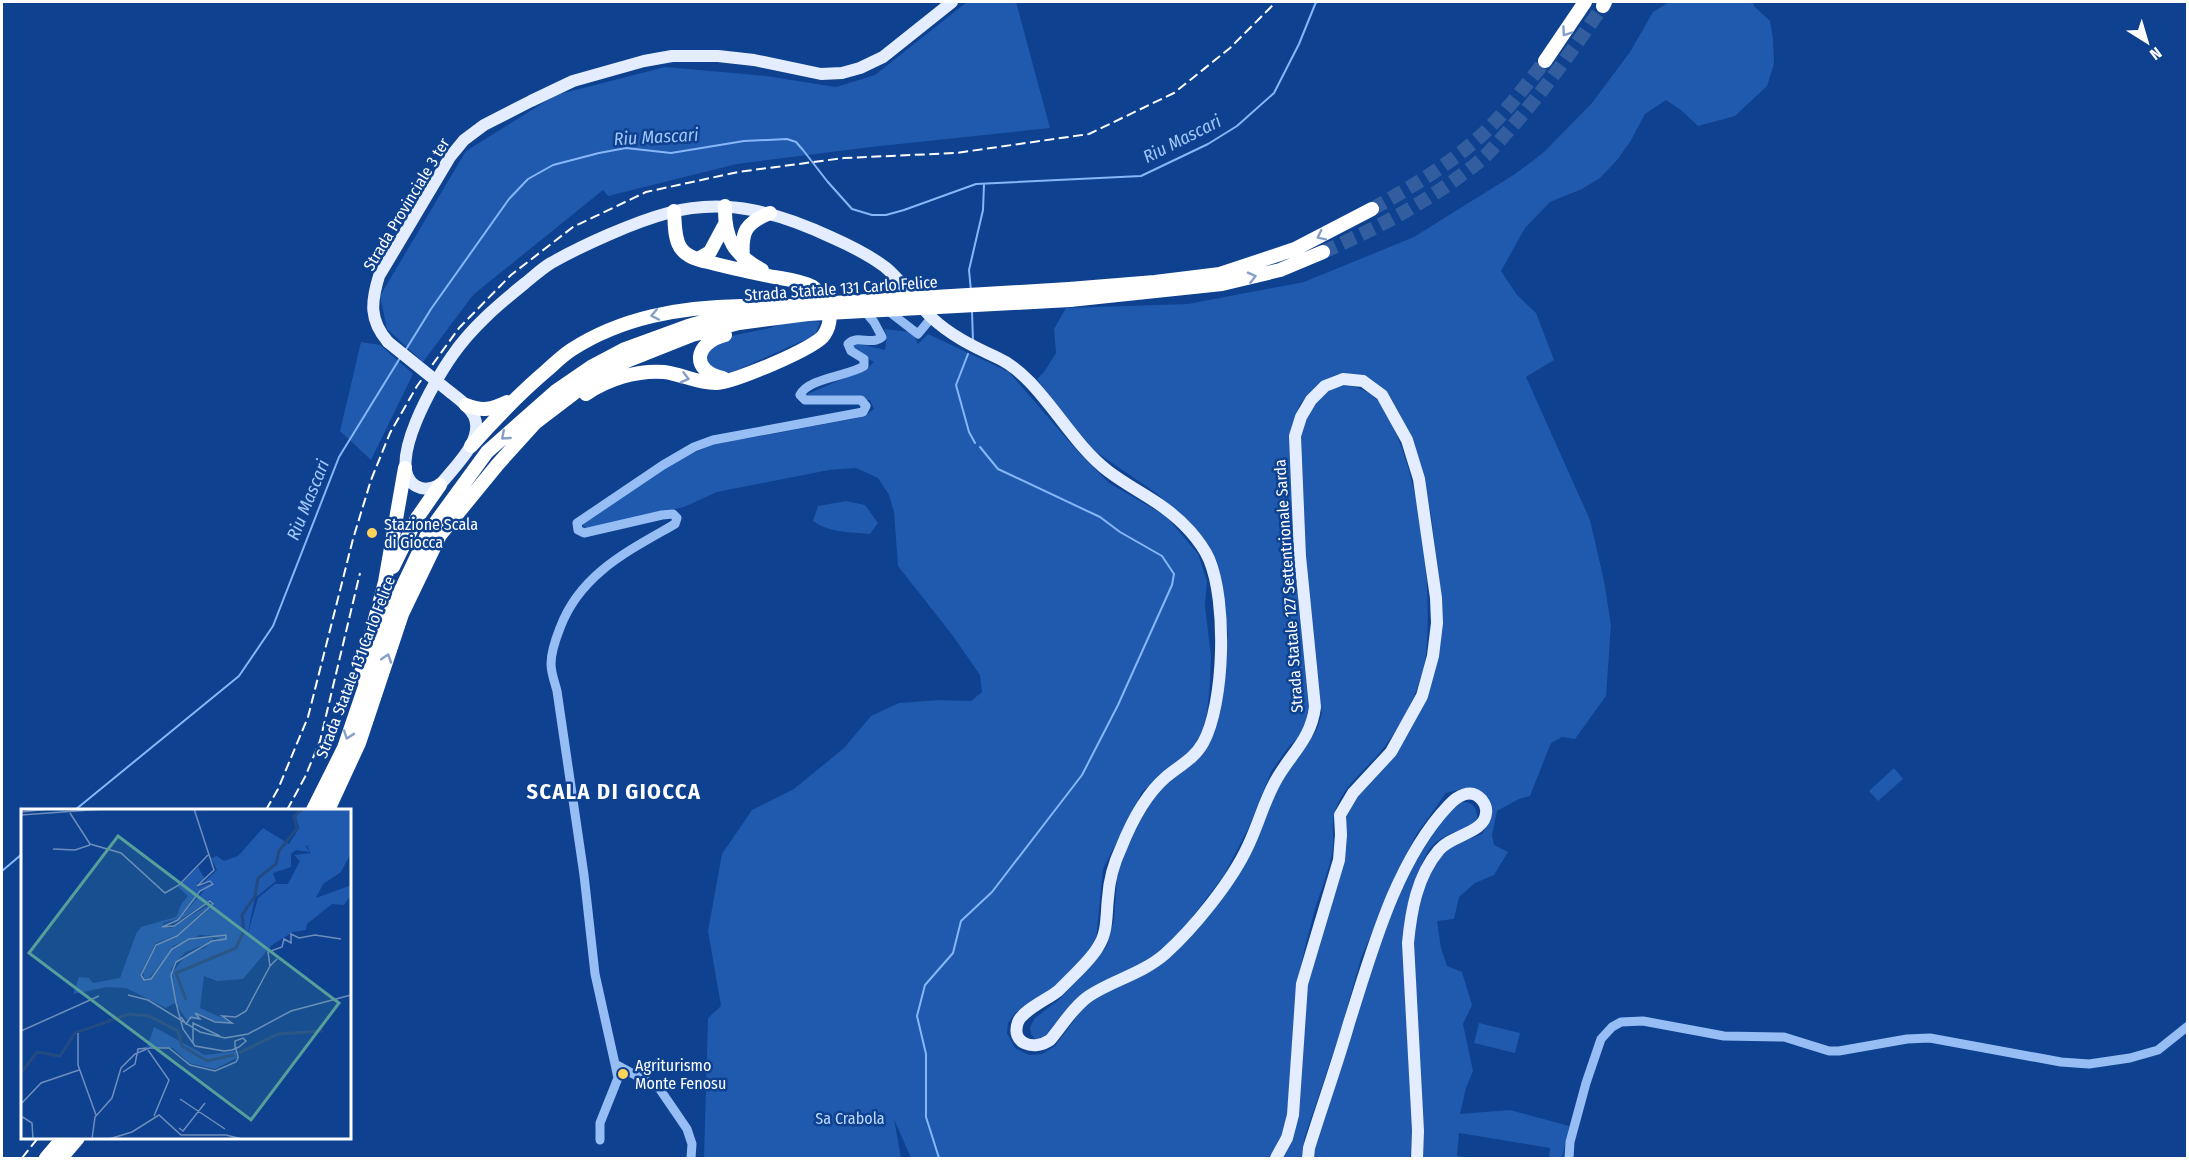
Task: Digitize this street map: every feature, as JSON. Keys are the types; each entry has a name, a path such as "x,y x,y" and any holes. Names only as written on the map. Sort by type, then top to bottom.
{"highway":[{"path":"1545,61 1585,2"},
{"path":"726,206 725,224 732,245 743,258 775,277"},
{"name":"Strada Statale 131 Carlo Felice","path":"1070,295 1220,274 1295,249 1372,209"},
{"path":"535,423 564,408 599,385 619,378 664,372 717,383 731,380 807,348 823,337 830,313 826,301 815,288 795,280 735,269 686,254 680,247 676,236 674,211"},
{"path":"743,258 742,240 746,228 756,218 770,213"},
{"path":"698,259 710,252 725,224"},
{"name":"Strada Statale 131 Carlo Felice","path":"314,809 344,748 390,613 428,533 487,452 556,391 591,367 625,349 688,326 741,311 1070,295 1222,284 1280,270 1323,252"},
{"path":"471,446 519,394 569,351 601,333 645,316 712,306 804,309"},
{"path":"731,380 713,376 705,370 700,355 708,341 804,309"},
{"name":"Strada Statale 131 Carlo Felice","path":"328,809 359,743 402,614 440,535 535,423 598,375 629,360 692,335 804,309"},
{"path":"466,405 478,410 490,410 519,394"},
{"path":"358,705 362,667 385,582 405,468"},
{"path":"385,582 417,518 440,485"},
{"path":"46,1158 61,1139"},
{"path":"61,1158 76,1139"}],"main road":[{"name":"Strada Provinciale 3 ter","path":"466,405 388,342 378,331 374,316 373,296 379,276 450,157 464,140 484,125 573,81 644,61 672,56 718,56 754,60 821,74 842,73 860,68 883,57 952,2"},
{"name":"Strada Statale 127 Settentrionale Sarda","path":"405,468 409,445 424,401 454,353 496,307 548,264 652,218 674,211 726,206 770,213 862,251 888,269 932,317 954,335 1008,362 1029,381 1083,449 1108,471 1168,509 1194,535 1209,560 1217,590 1221,642 1218,688 1212,724 1202,746 1190,760 1166,777 1149,795 1120,848 1108,894 1107,924 1099,947 1057,992 1020,1018 1017,1027 1018,1035 1024,1043 1041,1046 1048,1042 1087,997 1140,971 1164,955 1192,926 1232,875 1248,848 1274,784 1287,760 1304,741 1313,723 1315,707 1300,556 1295,436 1301,417 1311,400 1325,386 1343,379 1364,381 1382,395 1407,440 1419,479 1436,598 1437,623 1433,656 1422,696 1391,752 1353,793 1340,815 1339,860 1302,984 1293,1115 1287,1138 1276,1158"},
{"path":"405,468 406,475 415,485 428,489 440,485 471,446 476,424 474,415 466,405"},
{"path":"1308,1158 1309,1148 1373,946 1408,863 1433,822 1456,797 1470,794 1478,796 1484,803 1485,819 1476,829 1449,840 1438,850 1425,872 1411,914 1408,944 1418,1131 1417,1158"}],"street":[{"path":"600,1140 600,1124 618,1078 595,974 584,875 551,664 556,639 567,609 587,583 607,566 675,524 677,520 674,514 662,515 584,533 578,530 577,523 694,447 713,441 863,412 866,406 861,400 805,400 800,395 802,390 828,378 864,366 864,359 848,347 851,340 874,341 882,337 874,322 863,309 861,303 866,297 871,298 918,334 932,317"},
{"path":"1569,1158 1570,1142 1601,1039 1612,1027 1621,1022 1643,1021 1724,1036 1784,1037 1829,1051 1848,1051 1907,1039 1930,1038 2061,1062 2089,1064 2130,1059 2158,1050 2187,1026"},
{"path":"615,1064 659,1088 687,1129 692,1144 691,1158"}],"green space":[{"path":"967,2 1016,2 1050,128 737,164 608,196 603,190 473,295 423,362 387,329 380,296 466,151 556,95 665,67 766,76 836,87 875,75"},
{"path":"1669,2 1753,2 1754,6 1770,21 1774,64 1767,86 1735,116 1698,126 1666,100 1645,114 1630,142 1600,178 1582,189 1550,202 1525,228 1501,271 1517,295 1536,313 1554,360 1526,377 1590,520 1611,625 1606,696 1575,739 1562,737 1551,743 1530,796 1519,799 1497,811 1492,835 1494,845 1508,852 1494,875 1475,883 1459,897 1454,919 1437,921 1441,948 1447,966 1462,972 1472,1005 1463,1024 1473,1071 1460,1114 1510,1110 1569,1126 1562,1158 1549,1158 1550,1148 1459,1133 1457,1156 1474,1158 1421,1158 1412,938 1425,885 1433,867 1445,852 1456,844 1482,834 1487,826 1489,811 1465,788 1446,793 1416,835 1407,853 1361,958 1340,1033 1305,1136 1302,1158 1280,1158 1289,1143 1305,983 1345,850 1349,806 1429,693 1437,566 1431,514 1418,457 1390,396 1375,383 1345,373 1335,375 1317,386 1300,404 1293,426 1310,713 1302,733 1271,772 1248,829 1224,875 1180,933 1148,960 1075,999 1044,1037 1035,1039 1030,1027 1035,1018 1061,998 1107,946 1114,920 1117,878 1125,850 1143,816 1158,792 1204,753 1215,729 1223,686 1228,635 1220,574 1207,546 1190,523 1156,493 1096,452 1066,418 1037,379 1056,353 1054,329 1066,308 1188,304 1304,282 1414,237 1515,174 1543,153 1592,103 1630,52 1653,12"},
{"path":"785,322 820,322 816,333 809,338 726,375 712,367 708,361 708,345 726,337 770,328"},
{"name":"Sa Crabola","path":"884,329 912,332 918,344 928,334 1009,372 1079,453 1109,483 1166,516 1198,554 1207,581 1205,606 1211,656 1210,683 1207,713 1201,734 1192,751 1142,792 1103,869 1096,940 1091,950 1056,985 1015,1013 1008,1023 1007,1033 1015,1048 1029,1055 1042,1054 1055,1046 1084,1007 1200,925 1280,782 1317,729 1322,713 1307,575 1301,436 1303,426 1312,408 1325,393 1344,386 1355,387 1373,396 1392,425 1404,455 1413,488 1425,559 1428,626 1424,666 1411,703 1399,726 1349,786 1334,815 1331,859 1315,909 1297,987 1290,1102 1286,1128 1282,1139 1268,1158 911,1158 894,1119 901,1158 704,1158 708,1018 721,1006 708,931 722,854 752,810 794,789 844,748 871,716 899,703 940,700 971,701 982,692 980,675 953,636 898,566 894,512 889,495 878,478 856,468 829,470 717,492 684,507 593,528 583,526 585,521 634,487 688,455 721,441 751,438 863,417 874,409 870,400 803,396 868,368 874,362 851,349 853,345 860,344 885,350 887,336"},
{"path":"361,342 380,345 413,374 371,460 340,431"},
{"path":"846,501 865,505 878,523 870,534 833,530 813,521 818,506"},
{"path":"1894,768 1903,779 1878,801 1869,791"},
{"path":"1461,802 1474,806 1477,819 1467,827 1445,836 1426,855 1416,876 1406,918 1404,960 1412,1136 1410,1158 1314,1158 1313,1148 1370,972 1404,880 1423,842 1446,811"},
{"path":"1479,1023 1520,1033 1515,1053 1474,1043"}],"waterway":[{"name":"Riu Mascari","path":"405,351 431,309 509,199 528,179 553,165 626,148 671,153 744,141 787,139 796,142 852,209 872,215 886,215 904,210 976,184 1141,176 1208,144 1237,126 1274,93 1299,44 1316,2"},
{"path":"971,291 969,270 983,210 984,184"},
{"path":"972,311 973,342"},
{"path":"968,354 956,385 969,432 975,443"},
{"name":"Riu Mascari","path":"76,809 239,676 273,626 339,457 400,358"},
{"path":"939,1158 926,1117 926,1054 917,1016 925,985 953,953 961,921 992,892 1082,775 1118,705 1172,585 1174,574 1162,556 1120,532 1100,517 998,469 980,447"},
{"name":"Riu Mascari","path":"2,871 21,855"}],"tunnel":[{"path":"1323,252 1405,211 1444,187 1481,160 1534,100 1603,6"},
{"path":"1372,209 1434,172 1480,137 1509,106 1545,61"}],"railway":[{"path":"267,809 278,789 308,717 353,539 371,480 390,433 417,386 459,328 511,275 573,227 646,192 738,172 844,158 956,153 1089,134 1174,93 1230,48 1276,2"},
{"path":"288,809 305,777 320,741 360,573"},
{"path":"22,1158 37,1139"}],"place":[{"name":"Stazione Scala di Giocca","path":"372,533"},
{"name":"Agriturismo Monte Fenosu","path":"623,1074"}],"district":[{"name":"SCALA DI GIOCCA","path":"614,791"}]}
